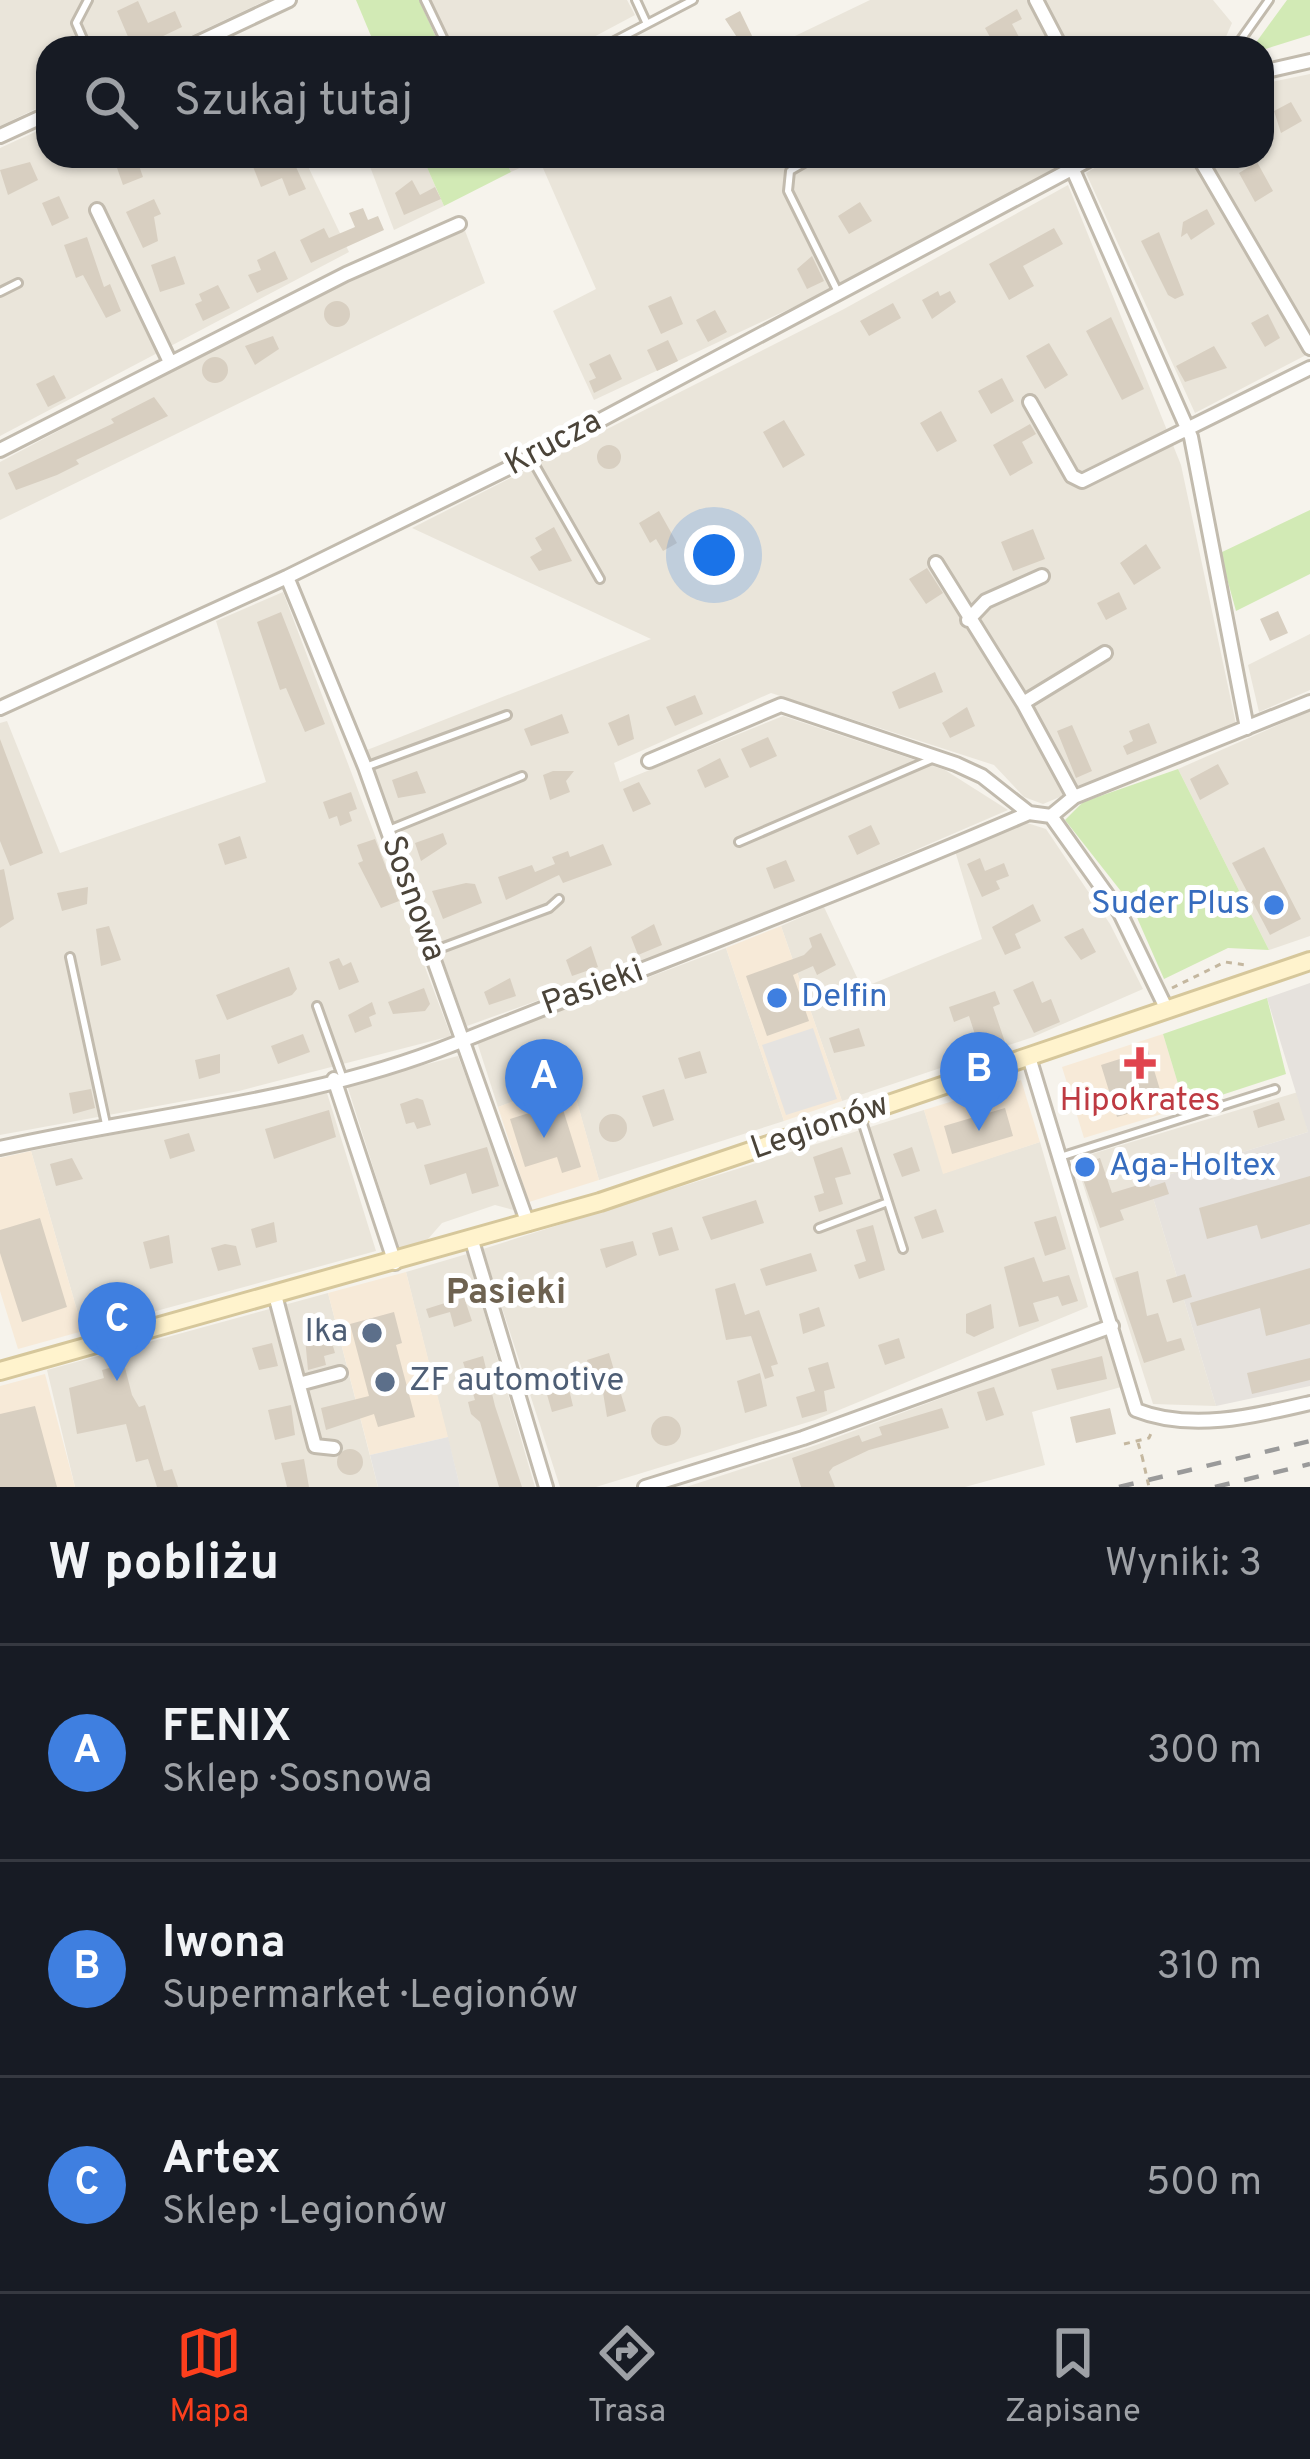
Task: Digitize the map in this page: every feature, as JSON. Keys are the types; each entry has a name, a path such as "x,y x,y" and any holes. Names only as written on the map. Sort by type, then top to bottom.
{"street":[{"path":"213,36 290,0"},
{"path":"1036,0 1055,36"},
{"path":"1274,70 1310,62"},
{"path":"0,136 36,120"},
{"name":"Krucza","path":"0,708 287,577 531,457 1076,168"},
{"path":"1205,168 1310,348"},
{"path":"1073,170 1188,432 1247,728"},
{"path":"97,210 170,362"},
{"path":"0,451 170,362 458,224"},
{"path":"1030,402 1072,476 1082,481 1310,368"},
{"path":"936,563 1074,796"},
{"path":"968,620 986,602 1042,576"},
{"name":"Sosnowa","path":"287,577 364,767 528,1224"},
{"path":"1023,703 1105,653"},
{"path":"1051,816 1074,796 1310,702"},
{"path":"649,761 782,705 982,776 1029,813 1051,816 1120,913 1167,1010"},
{"name":"Pasieki","path":"0,1148 338,1078 464,1039 742,934 1029,813"},
{"name":"Legionów","path":"0,1371 528,1224 1310,961"},
{"path":"1029,1057 1136,1410 1159,1419 1253,1416 1310,1403"},
{"path":"338,1078 395,1262"},
{"path":"472,1240 546,1487"},
{"path":"275,1295 315,1446 334,1448"},
{"path":"645,1487 803,1438 1112,1326"},
{"path":"299,1384 340,1373"}],"lane":[{"path":"82,36 76,23 88,0"},
{"path":"425,0 442,36"},
{"path":"636,0 647,24"},
{"path":"624,36 693,0"},
{"path":"1244,36 1269,0"},
{"path":"795,168 790,171 788,191 840,295"},
{"path":"0,292 17,283"},
{"path":"531,457 600,579"},
{"path":"364,767 507,715"},
{"path":"739,842 935,758"},
{"path":"387,830 522,776"},
{"path":"430,952 549,908 560,899"},
{"path":"70,956 106,1124"},
{"path":"317,1006 338,1078"},
{"path":"1060,1157 1275,1089"},
{"path":"860,1114 903,1249"},
{"path":"819,1228 888,1202"}],"path":[{"path":"1124,1444 1149,1438"},
{"path":"1138,1441 1149,1487"}],"shaded area":[{"path":"0,0 267,0 190,36 36,36 36,109 0,126"},
{"path":"431,0 627,0 635,15 596,36 448,36"},
{"path":"870,0 1213,0 1232,23 1226,36 795,36"},
{"path":"1310,74 1310,353 1195,413 1086,173 1095,168 1274,168 1274,82"},
{"path":"36,132 36,168 309,168 349,252 0,436 0,148"},
{"path":"371,168 427,168 444,206 394,230"},
{"path":"543,168 1061,168 845,283 594,400 553,311 596,289"},
{"path":"1068,185 1181,465 1236,724 1043,804 1024,797 994,765 771,693 614,763 620,782 783,716 945,770 1008,810 721,934 467,1026 367,750 651,639 412,528 844,309"},
{"path":"464,228 485,283 0,520 0,462 238,335"},
{"path":"283,592 451,1036 239,1091 0,1135 0,723 7,721 60,853 266,782 216,621"},
{"path":"1310,634 1310,690 1259,712 1248,665"},
{"path":"1310,711 1310,936 1269,950 1178,769"},
{"path":"1024,822 1046,829 1110,924 1143,989 1033,1037 842,1101 781,926 824,907 862,988 982,939 955,851"},
{"path":"781,926 842,1101 784,1121 726,948"},
{"path":"726,948 784,1121 599,1180 571,1081 498,1107 477,1042"},
{"path":"1310,983 1310,1386 1216,1406 1148,1181 1308,1132 1267,998"},
{"path":"813,1028 837,1099 786,1115 762,1045"},
{"path":"1163,1034 1185,1107 1084,1138 1062,1067"},
{"path":"458,1056 517,1211 495,1205 442,1223 428,1239 399,1249 347,1085"},
{"path":"571,1080 599,1180 529,1202 498,1107"},
{"path":"1021,1080 1040,1142 943,1174 924,1110"},
{"path":"1298,1092 1308,1132 1148,1181 1216,1406 1153,1404 1075,1159"},
{"path":"327,1093 376,1251 83,1331 31,1151"},
{"path":"924,1110 944,1173 1040,1142 1088,1307 815,1420 596,1487 560,1487 483,1249"},
{"path":"31,1151 83,1331 18,1349 0,1291 0,1158"},
{"path":"467,1254 535,1487 460,1487 406,1272"},
{"path":"406,1272 448,1437 370,1455 328,1293"},
{"path":"328,1293 378,1487 75,1487 47,1370"},
{"path":"1107,1336 1121,1387 1032,1412 1045,1465 965,1487 686,1487 816,1445"},
{"path":"45,1374 75,1487 0,1487 0,1386"},
{"path":"448,1437 460,1487 378,1487 370,1455"}],"green space":[{"path":"356,0 419,0 436,36 371,36"},
{"path":"1287,0 1310,0 1310,35 1274,46 1274,36 1261,36"},
{"path":"427,168 509,168 511,172 444,206"},
{"path":"1310,510 1310,574 1236,611 1220,553"},
{"path":"1178,769 1269,950 1228,948 1164,979 1131,904 1065,820 1083,802"},
{"path":"1267,998 1286,1074 1185,1107 1163,1034"}],"building":[{"path":"138,1 148,23 175,11 182,27 163,36 128,36 117,11"},
{"path":"1017,9 1022,19 1012,24 1018,36 989,36 985,28"},
{"path":"740,11 752,36 736,36 725,19"},
{"path":"1291,102 1302,121 1281,133 1274,111"},
{"path":"30,162 38,180 8,195 0,170"},
{"path":"117,168 140,168 143,177 123,185"},
{"path":"254,168 296,168 306,189 289,196 282,178 261,187"},
{"path":"1260,168 1273,191 1255,202 1239,173"},
{"path":"412,180 420,195 435,187 441,199 404,215 395,193"},
{"path":"59,196 69,218 52,226 42,203"},
{"path":"154,199 161,214 154,217 158,241 143,248 126,212"},
{"path":"860,202 872,221 849,234 838,216"},
{"path":"363,208 368,220 378,216 384,230 311,263 300,240 324,228 329,238 355,227 349,213"},
{"path":"1207,209 1215,224 1191,240 1187,233 1181,237 1183,222"},
{"path":"1054,228 1063,244 1023,266 1034,286 1009,300 989,264"},
{"path":"1159,232 1184,295 1175,299 1168,295 1141,241"},
{"path":"87,237 104,287 110,284 121,311 106,318 83,275 76,278 64,245"},
{"path":"275,251 288,279 257,293 248,275 261,270 257,260"},
{"path":"175,256 185,284 160,292 151,265"},
{"path":"812,256 824,281 807,289 797,269"},
{"path":"218,285 230,308 203,321 195,304 202,301 199,294"},
{"path":"938,291 940,296 950,291 956,302 932,319 922,300"},
{"path":"671,296 683,324 661,334 648,306"},
{"path":"337,301 350,314 337,327 324,314"},
{"path":"893,303 901,318 869,336 860,321"},
{"path":"715,310 727,332 708,342 696,320"},
{"path":"1268,314 1280,338 1265,347 1251,323"},
{"path":"1111,317 1144,389 1122,400 1086,331"},
{"path":"273,336 279,349 255,365 245,346"},
{"path":"668,340 678,361 657,371 647,350"},
{"path":"1049,343 1068,375 1045,389 1026,356"},
{"path":"1214,346 1227,368 1185,382 1176,366"},
{"path":"610,354 622,379 594,393 589,381 596,378 589,364"},
{"path":"215,357 228,370 215,383 202,370"},
{"path":"54,375 66,398 48,407 36,384"},
{"path":"1002,378 1014,401 991,414 978,391"},
{"path":"154,397 168,416 76,460 79,464 57,475 16,490 8,473 114,423 111,419"},
{"path":"941,411 957,441 937,452 920,423"},
{"path":"784,420 805,455 783,468 763,432"},
{"path":"1030,424 1036,434 1022,442 1033,463 1010,476 993,445"},
{"path":"609,445 618,448 618,466 609,469 600,466 597,457 600,448"},
{"path":"659,511 677,543 663,551 656,539 650,543 639,523"},
{"path":"554,527 572,561 539,571 530,557 542,550 535,538"},
{"path":"1033,529 1045,559 1013,571 1001,542"},
{"path":"1146,544 1161,568 1134,585 1120,563"},
{"path":"927,568 943,593 926,604 909,579"},
{"path":"1119,592 1127,609 1106,620 1097,603"},
{"path":"1278,611 1288,633 1270,641 1260,619"},
{"path":"281,612 325,724 305,732 286,688 280,690 257,622"},
{"path":"935,672 943,692 899,709 892,692"},
{"path":"695,695 703,714 675,726 666,707"},
{"path":"967,707 975,726 950,738 942,723"},
{"path":"562,714 569,733 531,746 524,729"},
{"path":"629,714 634,739 618,746 608,723"},
{"path":"1149,723 1157,743 1127,755 1123,746 1133,741 1129,731"},
{"path":"1072,725 1092,771 1076,778 1057,731"},
{"path":"768,737 777,756 750,768 741,749"},
{"path":"0,739 43,853 10,866 0,841"},
{"path":"720,758 729,777 705,788 697,770"},
{"path":"1218,764 1229,784 1200,800 1190,779"},
{"path":"417,771 426,793 398,798 392,780"},
{"path":"574,771 566,781 570,792 550,800 543,775"},
{"path":"639,782 651,804 633,812 623,789"},
{"path":"351,792 357,809 349,812 352,821 340,826 337,816 329,819 323,802"},
{"path":"871,825 880,844 857,855 848,836"},
{"path":"443,833 447,844 421,861 415,843"},
{"path":"240,836 247,858 225,865 218,844"},
{"path":"375,839 399,901 381,908 358,863 363,861 357,845"},
{"path":"603,844 612,865 563,883 559,875 506,900 498,877 532,865 535,872 555,864 552,857 568,851 570,857"},
{"path":"1264,847 1301,919 1270,935 1232,863"},
{"path":"980,858 985,871 1004,863 1009,876 996,881 1000,889 982,897 967,864"},
{"path":"786,860 795,881 774,889 766,868"},
{"path":"4,869 14,919 0,928 0,870"},
{"path":"475,884 482,903 443,919 432,891"},
{"path":"88,887 87,904 62,911 57,893"},
{"path":"1033,904 1041,921 1015,934 1021,948 1005,955 992,927"},
{"path":"654,924 662,945 638,955 631,937"},
{"path":"109,926 121,960 101,966 96,929"},
{"path":"1083,928 1096,952 1081,960 1064,937"},
{"name":"Delfin","path":"821,933 836,965 817,975 813,966 793,975 809,1021 767,1036 746,976 804,955 812,947 809,938"},
{"path":"591,946 598,967 572,976 566,960"},
{"path":"339,958 343,966 351,962 359,982 339,990 329,962"},
{"path":"289,967 297,989 292,995 227,1020 216,995"},
{"path":"510,978 516,996 489,1005 484,992"},
{"path":"1033,981 1042,1003 1051,999 1060,1022 1034,1033 1013,990"},
{"path":"424,988 430,1004 425,1011 393,1014 388,1002"},
{"path":"995,991 1000,1004 993,1007 1005,1042 980,1050 969,1016 954,1022 949,1007"},
{"path":"372,1002 376,1014 369,1017 372,1026 355,1033 348,1015"},
{"path":"859,1028 865,1046 834,1053 829,1038"},
{"path":"303,1034 310,1052 278,1064 271,1046"},
{"path":"1148,1050 1164,1103 1117,1117 1101,1065"},
{"path":"700,1051 707,1073 685,1079 678,1058"},
{"path":"220,1054 220,1073 199,1079 195,1060"},
{"path":"91,1089 95,1108 73,1114 69,1093"},
{"path":"664,1089 674,1120 653,1127 642,1096"},
{"path":"423,1100 431,1125 417,1129 414,1122 406,1124 400,1104"},
{"path":"1279,1102 1285,1120 1258,1128 1253,1111"},
{"path":"561,1103 581,1167 562,1173 557,1157 525,1167 510,1119"},
{"path":"1005,1108 1013,1136 952,1154 944,1126"},
{"path":"329,1110 336,1137 274,1159 265,1129"},
{"path":"613,1114 623,1118 627,1128 623,1138 613,1142 603,1138 599,1128 603,1118"},
{"path":"189,1133 195,1151 170,1159 164,1140"},
{"path":"487,1147 499,1186 472,1194 466,1173 430,1185 424,1165"},
{"path":"842,1147 851,1174 835,1178 843,1204 819,1212 814,1196 824,1193 813,1157"},
{"path":"912,1147 920,1171 902,1177 893,1154"},
{"path":"72,1158 83,1179 56,1186 50,1164"},
{"path":"1100,1158 1112,1193 1165,1182 1169,1194 1120,1210 1124,1220 1100,1228 1078,1165"},
{"path":"1310,1176 1310,1224 1261,1239 1257,1225 1207,1239 1199,1208"},
{"path":"756,1200 764,1223 711,1240 702,1217"},
{"path":"936,1209 944,1232 922,1239 914,1217"},
{"path":"1056,1216 1066,1249 1045,1256 1034,1222"},
{"path":"40,1218 67,1307 22,1322 0,1253 0,1230"},
{"path":"274,1222 277,1242 256,1248 251,1229"},
{"path":"873,1225 885,1270 859,1279 854,1265 866,1261 856,1230"},
{"path":"672,1227 679,1250 659,1256 652,1233"},
{"path":"169,1235 173,1263 150,1269 143,1242"},
{"path":"633,1241 637,1255 606,1268 600,1249"},
{"path":"236,1246 241,1265 218,1271 211,1248"},
{"path":"811,1253 817,1271 766,1286 760,1269"},
{"path":"1034,1257 1043,1282 1069,1275 1078,1301 1062,1306 1058,1296 1033,1303 1039,1321 1019,1327 1004,1267"},
{"path":"1310,1268 1310,1324 1266,1336 1260,1308 1197,1326 1190,1303"},
{"path":"1138,1271 1147,1316 1158,1313 1167,1342 1181,1338 1185,1350 1144,1363 1115,1278"},
{"path":"1185,1274 1192,1297 1173,1303 1166,1280"},
{"path":"735,1283 745,1315 759,1310 778,1364 771,1366 774,1376 765,1379 751,1336 726,1340 715,1289"},
{"path":"464,1297 472,1321 454,1327 450,1312 429,1318 426,1309"},
{"path":"991,1304 994,1328 974,1337 966,1333 966,1314"},
{"path":"819,1307 825,1326 803,1334 799,1314"},
{"path":"394,1312 402,1343 396,1345 415,1417 378,1427 374,1414 326,1430 321,1408 369,1396 350,1324"},
{"path":"328,1329 335,1353 324,1356 326,1365 308,1370 305,1338"},
{"path":"899,1338 905,1358 885,1365 878,1345"},
{"path":"272,1343 278,1366 259,1370 252,1348"},
{"path":"609,1353 626,1411 607,1417 600,1374 592,1377 587,1360"},
{"path":"483,1356 522,1487 499,1487 480,1422 471,1414 468,1402 475,1400 463,1362"},
{"path":"1102,1356 1107,1379 1057,1390 1051,1369"},
{"path":"1310,1358 1310,1380 1252,1394 1247,1373"},
{"path":"828,1362 835,1388 824,1391 827,1411 802,1418 796,1397 815,1391 808,1368"},
{"path":"124,1364 132,1395 139,1407 145,1405 164,1471 172,1469 178,1487 157,1487 148,1459 136,1462 126,1424 77,1434 69,1388 104,1378 102,1370"},
{"path":"760,1373 767,1406 745,1413 737,1381"},
{"path":"568,1385 573,1406 552,1412 546,1391"},
{"path":"994,1387 1004,1415 986,1421 977,1392"},
{"path":"291,1405 295,1435 275,1440 268,1410"},
{"path":"35,1406 57,1487 0,1487 0,1414"},
{"path":"942,1408 949,1428 869,1450 833,1467 829,1472 835,1487 801,1487 792,1458 859,1435 862,1442 882,1435 879,1427"},
{"path":"1110,1408 1116,1434 1076,1443 1070,1417"},
{"path":"666,1416 677,1420 681,1431 677,1442 666,1446 655,1442 651,1431 655,1420"},
{"path":"350,1449 363,1462 350,1475 337,1462"},
{"path":"304,1459 309,1487 287,1487 281,1463"}],"railway":[{"path":"1119,1487 1310,1441"},
{"path":"1215,1487 1310,1464"}],"place":[{"name":"Suder Plus","path":"1274,905"},
{"name":"Delfin","path":"777,998"},
{"name":"Hipokrates","path":"1140,1063"},
{"name":"Iwona","path":"979,1131"},
{"name":"FENIX","path":"544,1138"},
{"name":"Aga-Holtex","path":"1085,1167"},
{"name":"Ika","path":"372,1333"},
{"name":"Artex","path":"117,1381"},
{"name":"ZF automotive","path":"385,1382"}],"district":[{"name":"Pasieki","path":"506,1294"}]}
